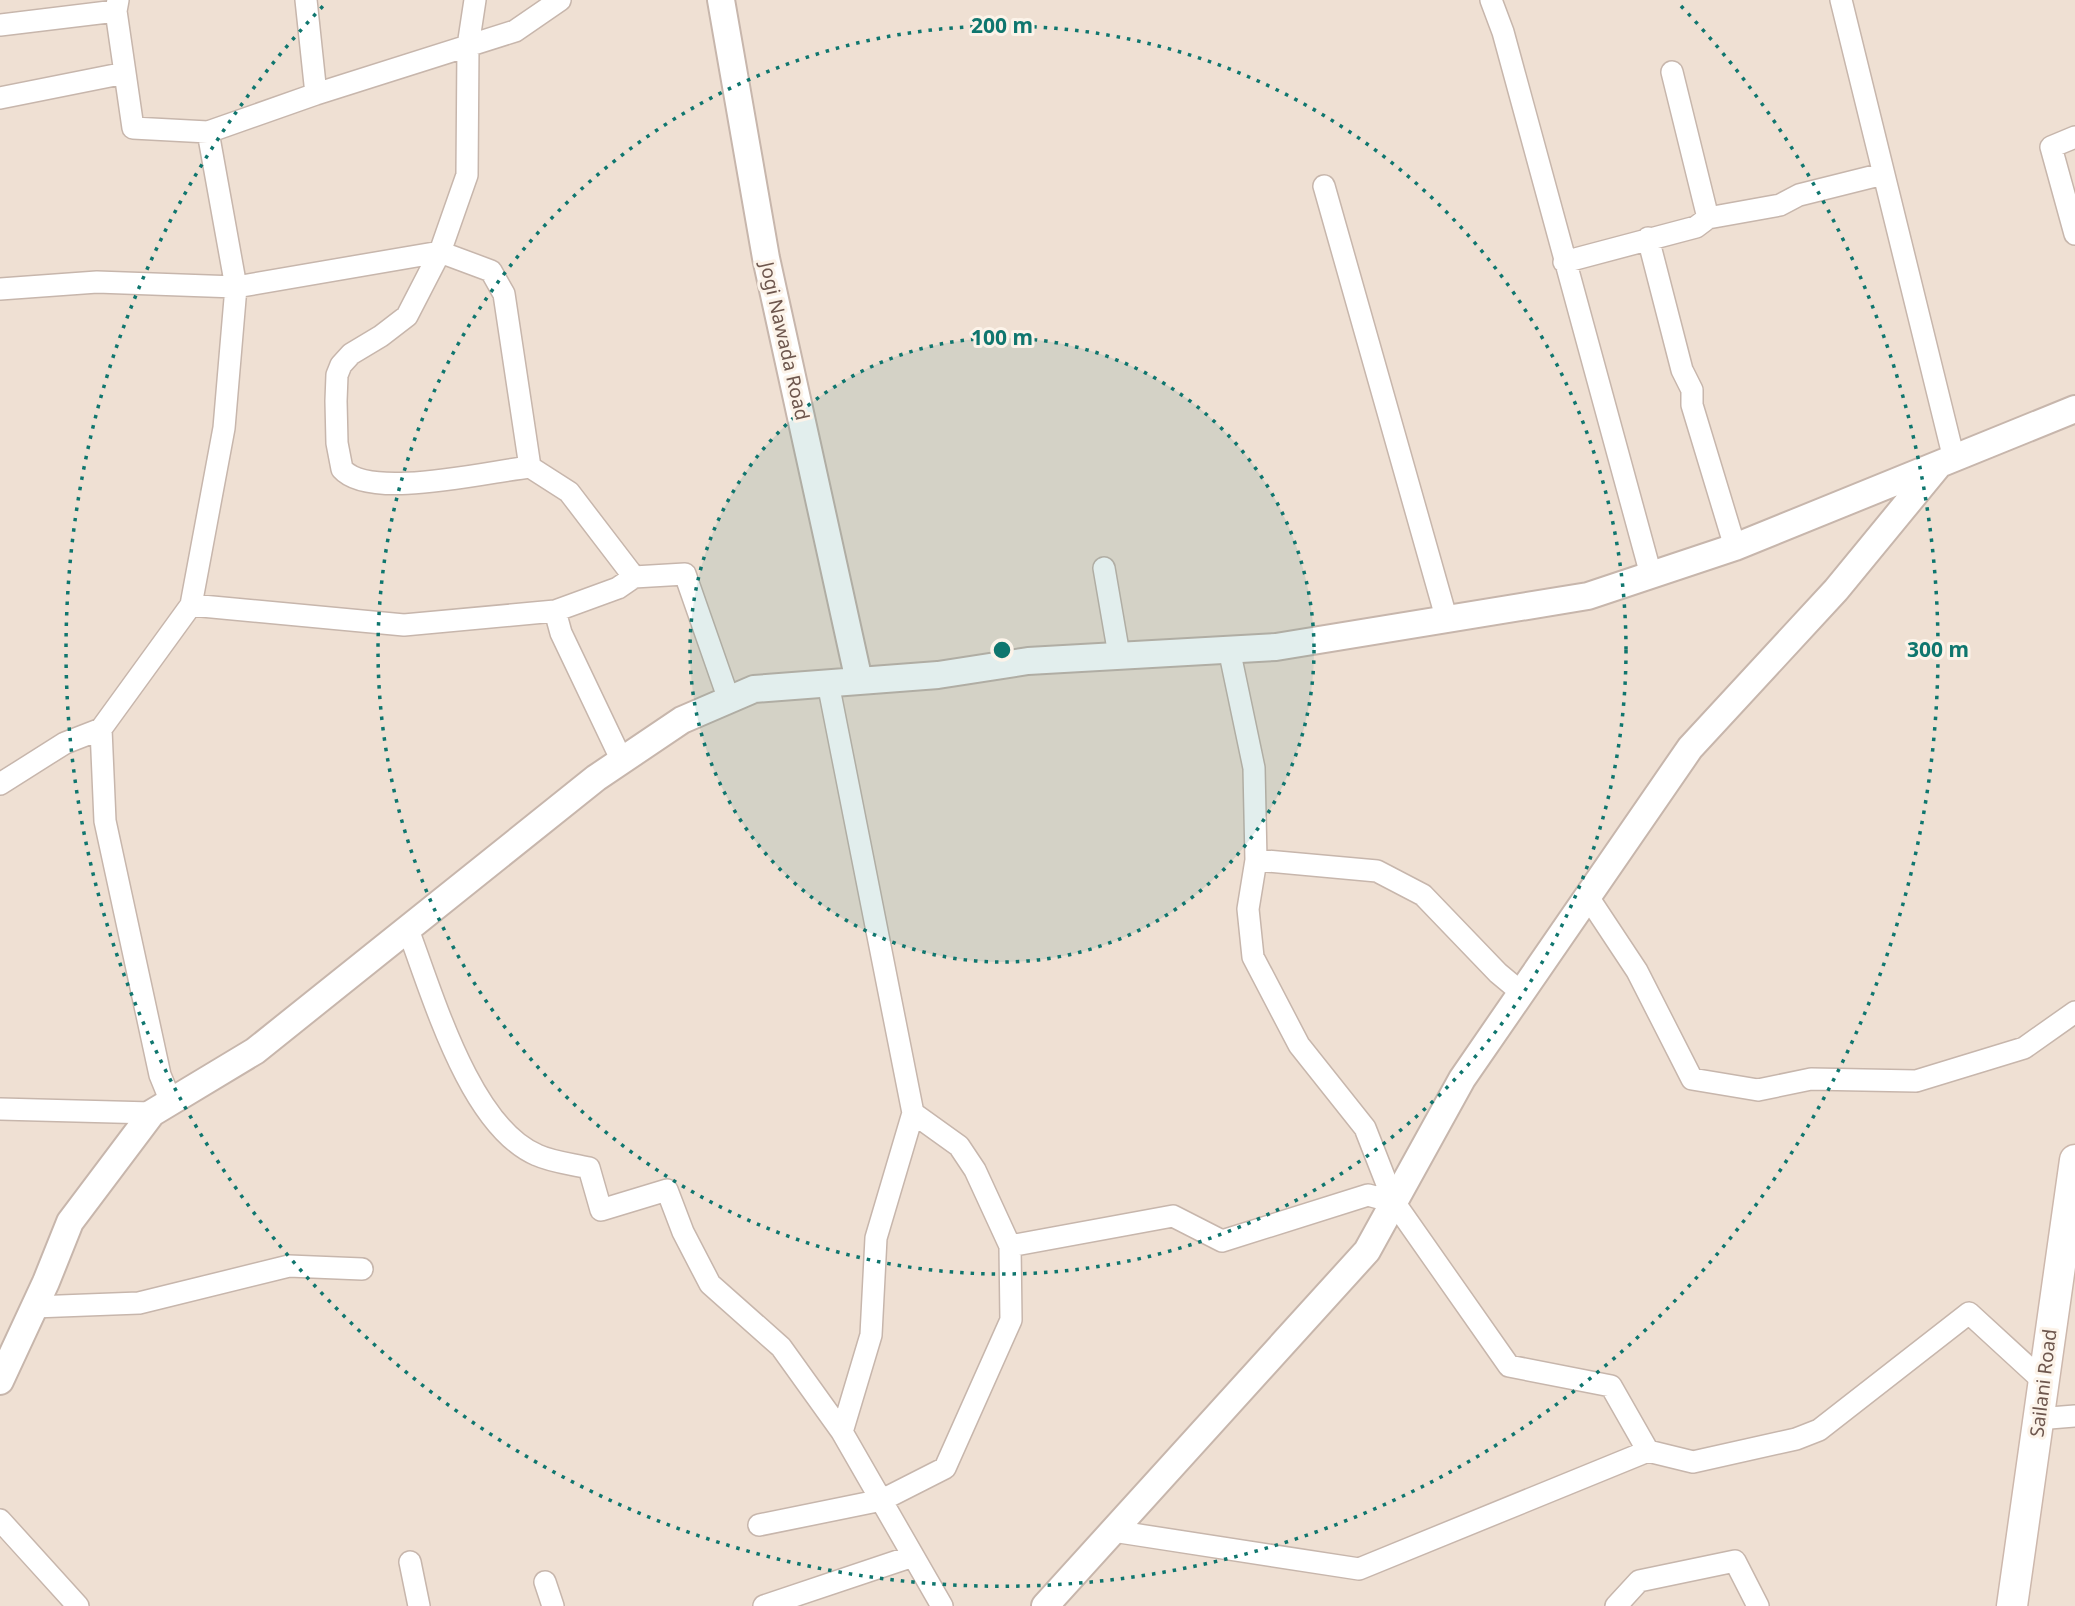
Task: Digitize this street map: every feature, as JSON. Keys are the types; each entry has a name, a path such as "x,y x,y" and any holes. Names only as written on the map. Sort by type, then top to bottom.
{"main road":[{"name":"Sailani Road","path":"2012,1606 2075,1160"}],"street":[{"path":"306,0 316,94"},
{"path":"475,0 468,46 467,175 440,252 407,316 351,354 341,365 337,375 336,401 337,443 342,469 361,481 429,484 480,473 530,467 569,492 634,577"},
{"path":"0,25 117,6 133,128 208,132 316,94 515,31 559,0"},
{"name":"Jogi Nawada Road","path":"721,0 766,258 859,681"},
{"path":"1491,0 1503,32 1651,575"},
{"path":"1841,0 1883,174 1946,462"},
{"path":"1672,72 1708,218"},
{"path":"0,98 125,73"},
{"path":"0,784 65,743 101,729 191,605 224,428 236,287 208,132"},
{"path":"2075,137 2051,147 2075,233"},
{"path":"1564,262 1696,227 1708,218 1780,205 1799,195 1883,174"},
{"path":"1324,186 1446,617"},
{"path":"1648,238 1682,370 1692,390 1692,405 1735,547"},
{"path":"0,289 97,282 236,287 440,252 491,271 503,294 530,467"},
{"path":"0,1381 70,1222 162,1107 255,1051 407,927 622,761 682,720 754,689 938,675 1028,661 1276,647 1446,617 1588,596 1735,547 2075,409"},
{"path":"1045,1606 1367,1251 1462,1079 1690,748 1836,590 1946,462"},
{"path":"1104,568 1119,655"},
{"path":"191,605 404,625 555,611 618,588 634,577 685,573 730,700"},
{"path":"555,611 561,634 622,761"},
{"path":"1229,649 1254,768 1255,860 1248,909 1253,957 1299,1045 1365,1128 1394,1202 1509,1366 1611,1386 1648,1451"},
{"path":"828,683 913,1112 876,1238 871,1335 842,1432"},
{"path":"101,729 105,821 160,1075 162,1107"},
{"path":"1255,860 1377,871 1423,895 1498,974 1522,993"},
{"path":"1588,897 1637,971 1692,1079 1758,1090 1811,1079 1916,1082 2024,1048 2075,1012"},
{"path":"407,927 467,1081 505,1134 537,1155 589,1168 601,1210 667,1190 683,1233 710,1284 781,1347 842,1432 942,1606"},
{"path":"0,1110 162,1107"},
{"path":"759,1525 882,1500 945,1468 1011,1320 1010,1246 975,1170 959,1146 913,1112"},
{"path":"1010,1246 1172,1216 1222,1241 1368,1195 1394,1202"},
{"path":"34,1307 139,1303 289,1266 362,1269"},
{"path":"1112,1531 1359,1569 1648,1451 1693,1462 1796,1439 1819,1430 1969,1313 2042,1380"},
{"path":"2037,1419 2075,1416"},
{"path":"0,1520 78,1606"},
{"path":"764,1606 913,1556"},
{"path":"1616,1606 1639,1581 1735,1561 1758,1606"},
{"path":"410,1562 419,1606"},
{"path":"545,1582 553,1606"}],"shaded area":[{"path":"0,0 2075,0 2075,1606 0,1606"}]}
